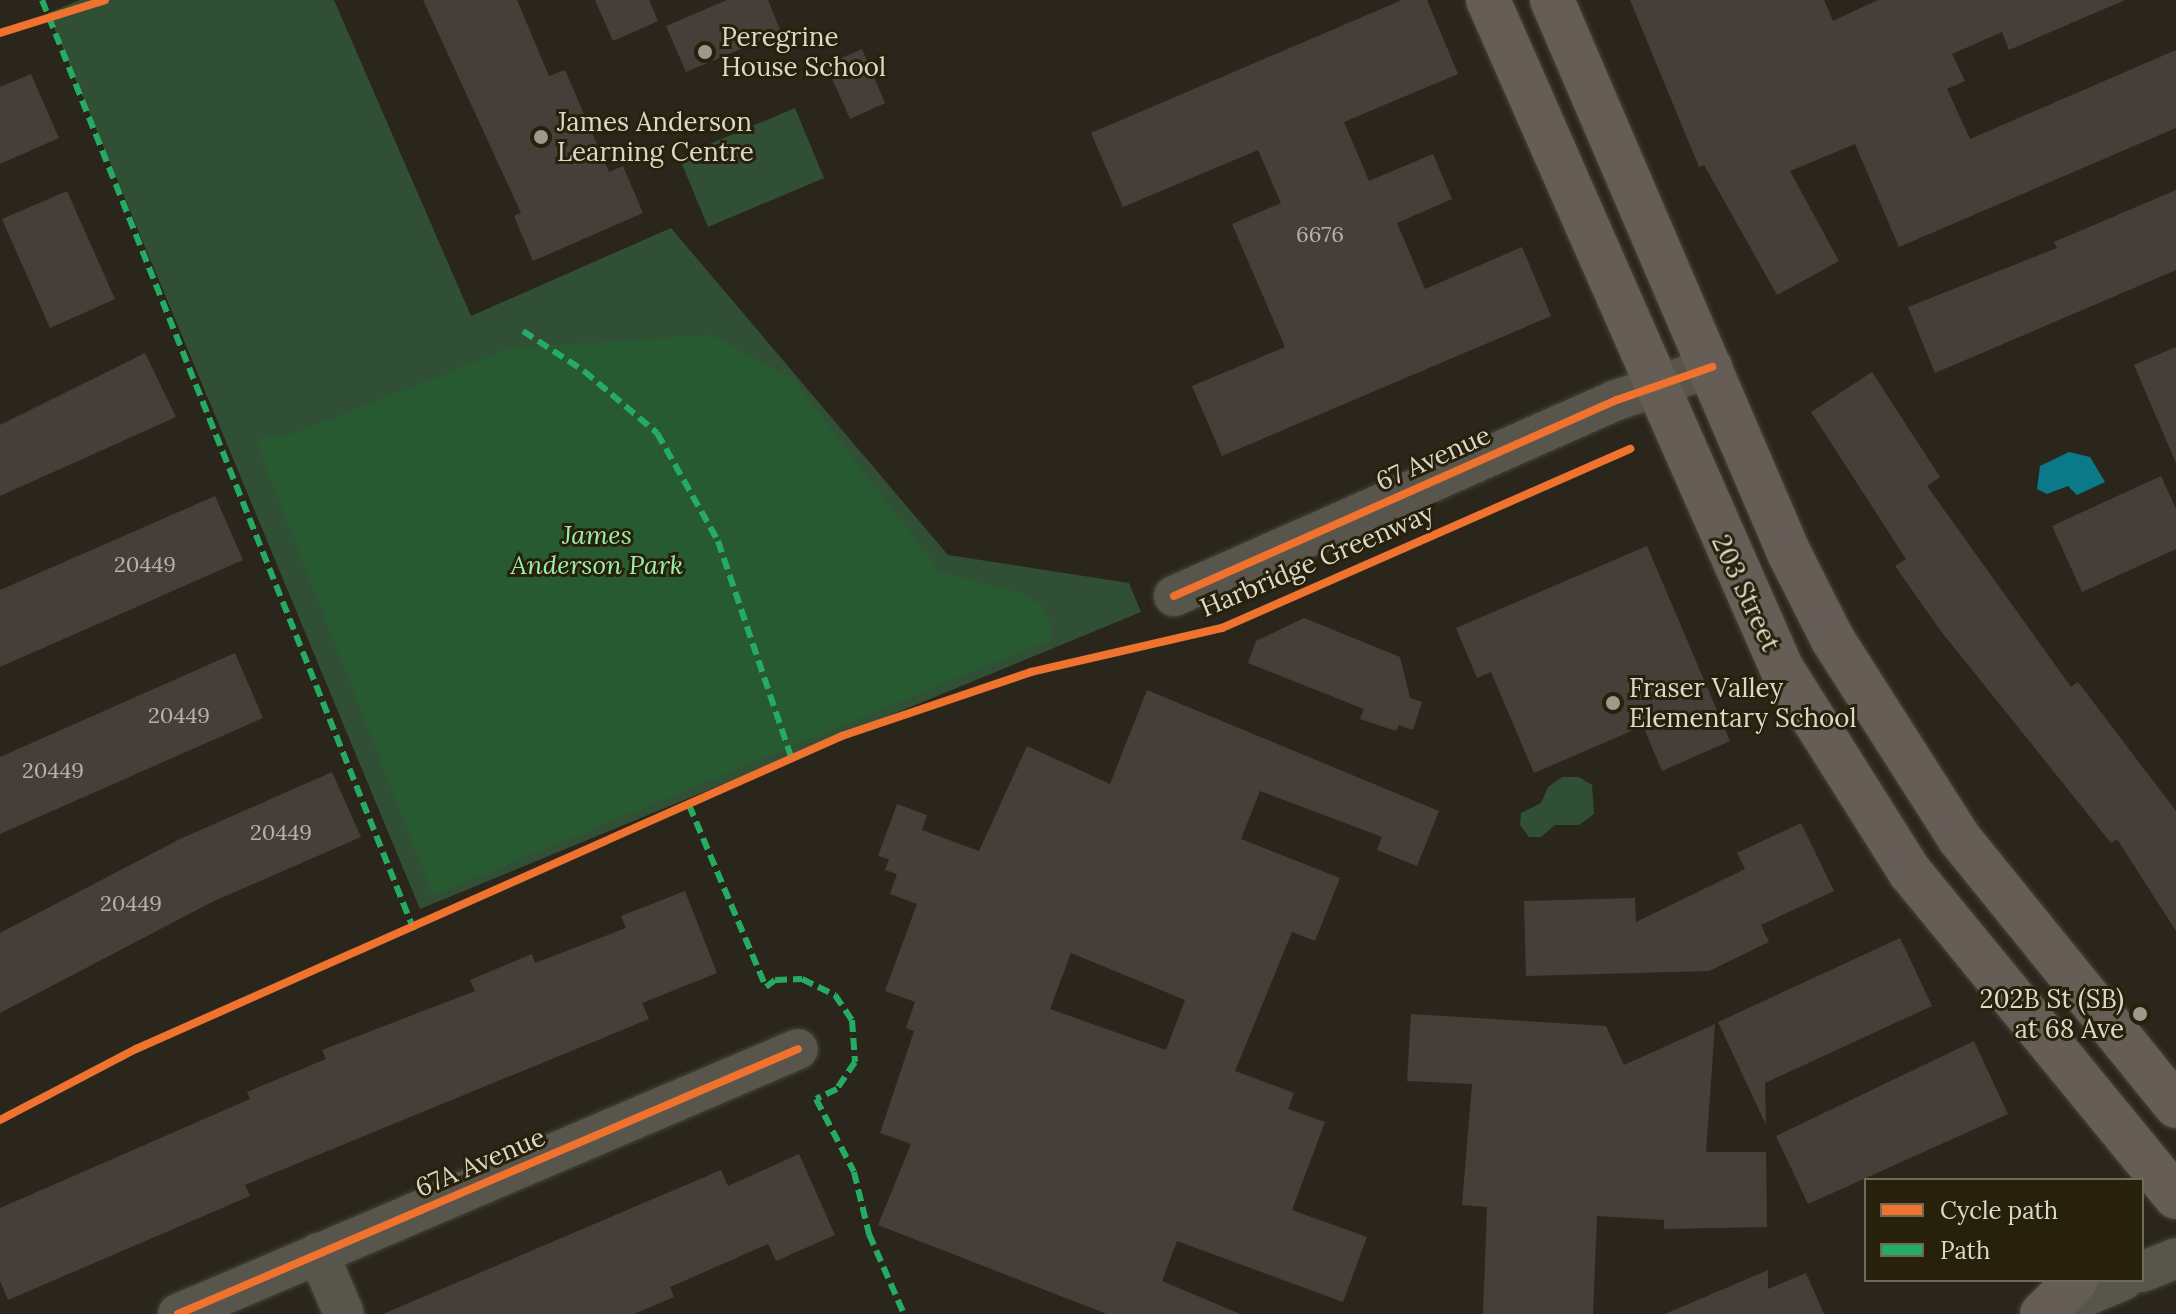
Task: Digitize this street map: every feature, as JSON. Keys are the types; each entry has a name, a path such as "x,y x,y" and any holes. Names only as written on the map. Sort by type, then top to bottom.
{"main road":[{"name":"203 Street","path":"1488,0 1737,577 1833,756 1910,872 2099,1109 2176,1197"},
{"path":"1552,0 1712,367 1789,553 1885,725 1959,838 2176,1106"},
{"path":"2099,1109 2119,1178"},
{"path":"2043,1314 2074,1282"}],"street":[{"name":"67 Avenue","path":"1174,596 1655,385 1712,367"},
{"name":"67A Avenue","path":"178,1314 798,1049"},
{"path":"318,1253 344,1314"},
{"path":"2144,1271 2176,1258"},
{"path":"2043,1314 2118,1282"}],"green space":[{"name":"James Anderson Park","path":"80,0 334,0 471,316 671,228 948,555 1129,583 1141,612 420,909 48,13"},
{"path":"795,108 824,178 708,227 679,157"},
{"name":"James Anderson Park","path":"711,335 793,379 940,572 1021,593 1042,606 1052,628 1049,640 433,895 257,444 262,436 291,435 510,348"},
{"path":"1562,777 1579,777 1592,785 1594,814 1579,825 1555,825 1541,837 1529,837 1520,825 1521,813 1541,803 1548,787"}],"water":[{"path":"2069,452 2090,457 2105,482 2077,495 2068,486 2047,494 2037,489 2040,466"}],"building":[{"name":"James Anderson Learning Centre","path":"423,0 517,0 549,76 565,70 609,172 623,166 643,213 533,261 514,216 521,213"},
{"name":"Peregrine House School","path":"595,0 649,0 658,21 613,41"},
{"name":"Peregrine House School","path":"727,0 768,0 781,32 686,72 666,26"},
{"path":"1402,0 1427,0 1458,74 1344,122 1369,181 1433,154 1452,199 1397,223 1425,289 1522,247 1551,316 1222,456 1192,386 1285,347 1232,224 1281,203 1258,150 1123,207 1091,133"},
{"path":"1630,0 1824,0 1833,21 1878,0 2125,0 2009,50 2002,32 1952,54 1965,81 1947,89 1970,139 2176,50 2176,128 1899,247 1855,144 1790,171 1839,261 1777,295 1704,165 1699,167"},
{"path":"862,49 885,103 850,119 826,65"},
{"path":"31,74 59,138 0,164 0,87"},
{"path":"2176,190 2176,270 1935,373 1908,307 2057,248 2054,242"},
{"path":"67,191 115,299 50,328 2,219"},
{"path":"2176,347 2176,463 2134,365"},
{"path":"145,353 176,417 0,496 0,425"},
{"path":"1872,372 1940,477 1927,486 2071,687 2078,682 2176,811 2176,931 2117,839 2111,843 1940,630 1895,566 1906,559 1811,412"},
{"path":"2161,476 2176,509 2176,549 2082,592 2052,526"},
{"path":"215,496 243,560 0,667 0,590"},
{"path":"1647,546 1730,741 1662,771 1643,726 1534,773 1491,672 1477,678 1456,628"},
{"path":"1304,618 1400,657 1410,698 1422,702 1413,730 1399,725 1396,731 1360,719 1364,709 1248,663 1256,641"},
{"path":"235,653 263,718 0,834 0,757"},
{"path":"1147,690 1439,811 1417,866 1377,850 1382,837 1260,791 1241,839 1340,878 1315,941 1292,932 1235,1071 1294,1093 1288,1109 1325,1122 1292,1210 1367,1237 1343,1302 1177,1241 1162,1281 1240,1314 1107,1314 878,1225 911,1144 880,1133 914,1031 906,1028 915,1002 885,991 917,904 890,894 897,874 885,870 889,859 878,856 897,804 927,815 922,830 979,851 1027,746 1110,784","holes":["1071,953 1185,1000 1166,1050 1050,1009"]},
{"path":"332,772 361,837 212,902 0,1013 0,933 180,839"},
{"path":"1801,823 1834,891 1761,925 1769,942 1709,971 1526,976 1524,901 1635,898 1636,922 1745,869 1737,853"},
{"path":"685,891 717,973 642,1003 649,1019 245,1185 250,1196 8,1300 0,1281 0,1208 250,1099 247,1092 326,1059 322,1050 475,991 470,980 532,954 535,963 626,928 621,916"},
{"path":"1900,938 1932,1006 1765,1083 1766,1125 1718,1022"},
{"path":"1411,1014 1606,1026 1624,1065 1715,1024 1706,1152 1766,1152 1767,1227 1664,1229 1664,1220 1597,1216 1593,1314 1483,1314 1487,1207 1462,1205 1472,1084 1407,1081"},
{"path":"1974,1041 2008,1114 1808,1204 1776,1136"},
{"path":"799,1154 835,1235 776,1261 768,1244 670,1287 674,1297 634,1314 383,1314 721,1170 728,1186"},
{"path":"1768,1270 1768,1289 1806,1273 1824,1314 1665,1314"}],"marked path":[{"path":"42,0 414,930"},
{"path":"523,331 584,371 657,433 718,541 792,759"},
{"path":"689,805 766,987 775,980 802,979 835,995 852,1020 855,1062 837,1089 816,1099 854,1172 869,1234 904,1314"}],"cycle path":[{"path":"0,33 105,0"},
{"name":"Harbridge Greenway","path":"1174,596 1617,400 1712,367"},
{"name":"Harbridge Greenway","path":"0,1120 136,1049 842,736 1031,672 1222,628 1630,449"},
{"path":"178,1314 798,1049"}],"place":[{"name":"Peregrine House School","path":"705,52"},
{"name":"James Anderson Learning Centre","path":"541,137"},
{"name":"Fraser Valley Elementary School","path":"1613,703"},
{"name":"202B St (SB) at 68 Ave","path":"2140,1014"}]}
